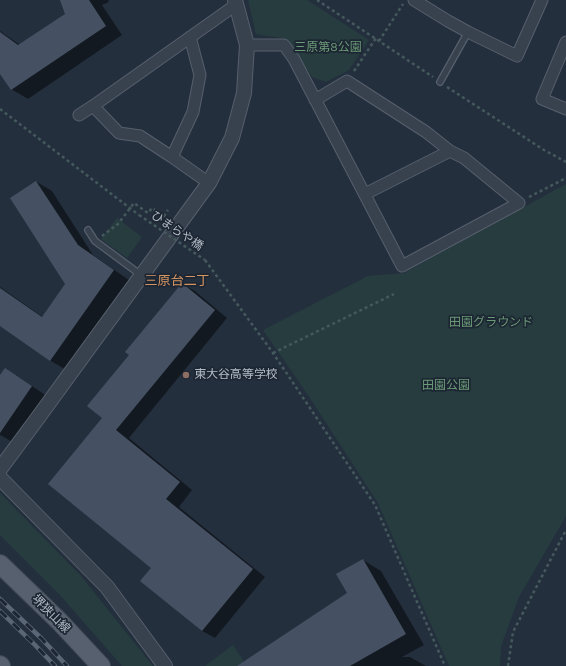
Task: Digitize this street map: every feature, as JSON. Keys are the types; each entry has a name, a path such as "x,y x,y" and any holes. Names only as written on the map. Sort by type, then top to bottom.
{"main road":[{"name":"堺狭山線","path":"0,564 60,622 101,666"}],"street":[{"path":"414,0 468,32 517,56 542,0"},
{"path":"0,469 209,183 232,138 244,93 247,45 236,2 190,37 78,115"},
{"path":"172,157 193,112 200,75 190,37"},
{"path":"566,42 542,100 566,109"},
{"path":"247,45 284,45 294,59 315,100 365,194 402,266 519,203 464,158 450,151 426,132 348,81 315,100"},
{"path":"93,106 119,133 140,136 209,183"},
{"path":"365,194 450,151"},
{"path":"0,478 107,587 165,666"}],"lane":[{"path":"440,82 468,32"},
{"path":"88,230 95,241 142,275"}],"path":[{"path":"379,41 405,0"},
{"path":"348,81 376,38"},
{"name":"ひまらや橋","path":"0,109 139,216 205,260 273,353"},
{"path":"519,203 566,178"},
{"path":"95,241 118,224 134,203 148,213 152,208 164,216 168,210"},
{"path":"394,294 273,353 375,505 446,666"},
{"path":"508,666 512,632 566,530"}],"green space":[{"name":"三原第8公園","path":"248,0 307,0 369,40 349,70 326,82 312,77 288,41 281,38 256,34"},
{"name":"田園公園","path":"566,184 566,516 519,597 501,646 500,666 449,666 378,503 308,395 263,330 368,276 404,273"},
{"path":"117,218 142,237 127,258 101,239"},
{"path":"0,493 81,576 153,666 122,666 60,595 0,535"},
{"path":"233,645 247,666 205,666"}],"building":[{"path":"60,0 89,0 106,26 11,90 0,74 0,32 18,45 65,14"},
{"path":"36,181 78,245 114,270 50,361 0,326 0,288 42,317 65,284 10,198"},
{"path":"182,283 215,310 116,430 180,482 166,499 253,569 202,631 140,581 151,568 48,484 102,418 87,406 129,355 125,352"},
{"path":"5,368 32,386 0,433 0,375"},
{"path":"363,559 406,634 350,666 237,666 347,593 336,574"}],"railway":[{"path":"0,599 42,639 67,666"},
{"path":"0,611 55,666"}],"place":[{"name":"東大谷高等学校","path":"186,375"}],"district":[{"name":"三原台二丁","path":"177,281"}],"park label":[{"name":"田園グラウンド","path":"491,323"}]}
